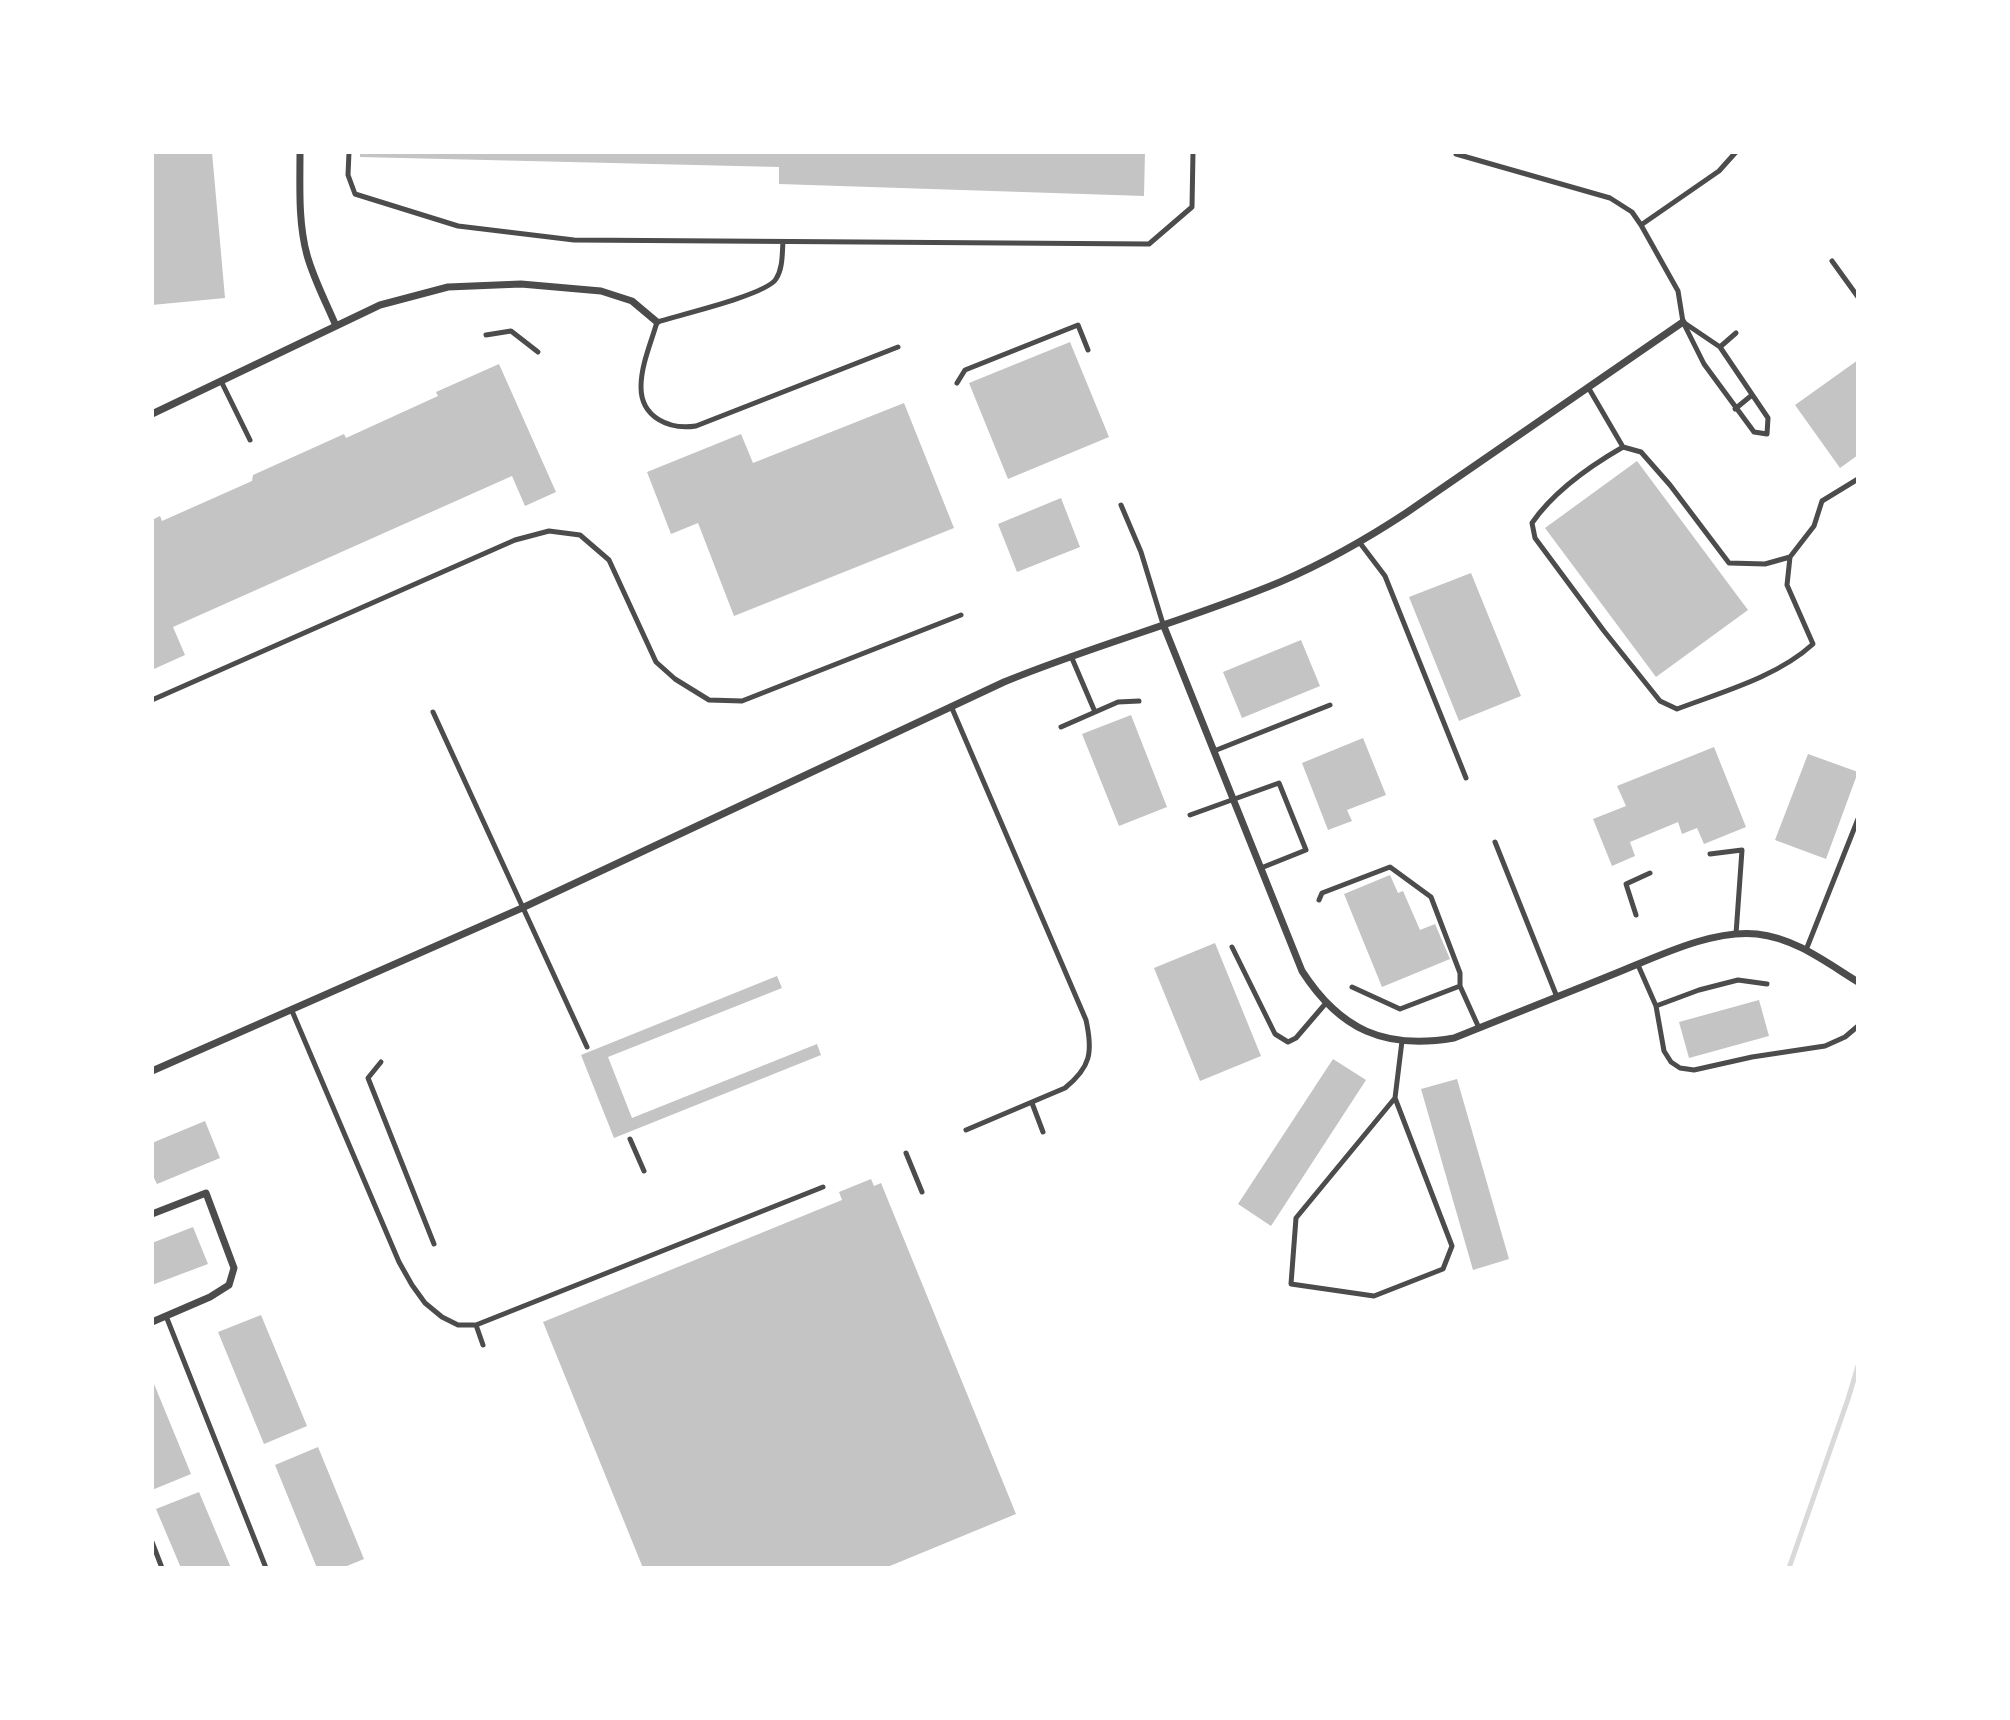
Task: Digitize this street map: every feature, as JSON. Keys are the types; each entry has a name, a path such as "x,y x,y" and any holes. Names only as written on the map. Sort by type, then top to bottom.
{"street":[{"path":"300,152 300,196 306,252 336,326"},
{"path":"152,414 380,305 448,287 496,284 601,291 632,301 657,322"},
{"path":"152,1071 522,908 951,706 1070,656 1280,582 1360,543 1683,322"},
{"path":"1163,624 1302,971 1317,995 1336,1014 1356,1026 1402,1041 1428,1042 1454,1038 1681,948 1736,934 1758,934 1781,940 1806,950 1858,982"},
{"path":"152,1214 206,1193 234,1268 229,1285 210,1297 152,1322"}],"lane":[{"path":"349,152 348,175 355,194 458,226 574,240 1149,244 1192,207 1193,152"},
{"path":"1641,225 1719,171 1736,152"},
{"path":"1455,153 1610,198 1632,212 1678,290 1683,322 1704,364 1754,432 1767,434 1768,418 1720,346 1683,322"},
{"path":"783,242 782,265 776,280 768,287 752,295 657,322 645,360 641,388 646,406 654,416 666,425 681,429 696,426 898,347"},
{"path":"1832,261 1858,297"},
{"path":"957,383 965,370 1078,325 1088,350"},
{"path":"486,335 511,331 538,352"},
{"path":"1720,346 1736,333"},
{"path":"221,381 250,440"},
{"path":"1588,387 1623,447 1641,452 1670,485 1728,563 1765,564 1790,557"},
{"path":"1735,409 1752,395"},
{"path":"1623,447 1577,478 1544,506 1532,523 1535,538 1660,701 1677,709 1752,680 1800,656 1813,644 1787,585 1790,557 1814,526 1822,501 1858,479"},
{"path":"1121,505 1141,552 1163,624"},
{"path":"152,700 515,540 549,531 580,535 608,561 656,662 675,680 709,700 742,701 961,615"},
{"path":"1360,543 1385,576 1466,778"},
{"path":"1070,656 1095,712"},
{"path":"1061,727 1118,702 1139,701"},
{"path":"1214,751 1330,705"},
{"path":"951,706 1086,1020 1091,1053 1085,1068 1065,1088 966,1130"},
{"path":"433,712 587,1047"},
{"path":"1189,815 1279,783 1306,850 1261,868"},
{"path":"1806,950 1858,819"},
{"path":"1494,842 1557,997"},
{"path":"1710,854 1742,850 1736,934"},
{"path":"1319,900 1322,893 1390,867 1431,897 1460,973 1460,986 1479,1028"},
{"path":"1636,915 1626,884 1650,873"},
{"path":"1232,947 1275,1034 1288,1042 1296,1038 1326,1003"},
{"path":"1638,965 1656,1006 1664,1051 1671,1062 1680,1068 1694,1070 1752,1057 1825,1046 1845,1037 1858,1026"},
{"path":"1656,1006 1699,990 1738,981 1767,984"},
{"path":"1352,987 1400,1009 1460,986"},
{"path":"292,1011 399,1262 425,1303 442,1317 458,1325 476,1325 823,1186"},
{"path":"1395,1098 1296,1218 1291,1284 1374,1296 1443,1269 1452,1246 1395,1098 1402,1041"},
{"path":"381,1062 368,1078 433,1244"},
{"path":"1032,1103 1043,1132"},
{"path":"630,1139 644,1171"},
{"path":"906,1153 922,1192"},
{"path":"166,1316 266,1568"},
{"path":"476,1325 484,1345"},
{"path":"152,1542 163,1568"}],"building":[{"path":"152,152 212,152 225,298 152,305"},
{"path":"360,152 1145,152 1144,196 779,184 779,167 360,157"},
{"path":"1070,342 1109,437 1008,479 969,383"},
{"path":"1858,360 1858,455 1840,468 1795,405"},
{"path":"499,364 556,492 525,506 512,476 173,627 185,655 154,669 152,520 160,516 162,521 252,481 253,475 344,434 346,438 438,396 436,392"},
{"path":"904,403 954,528 734,616 698,523 671,534 647,472 741,434 753,463"},
{"path":"1637,461 1748,610 1656,677 1545,528"},
{"path":"1061,498 1080,547 1017,572 998,524"},
{"path":"1471,573 1521,696 1459,721 1409,597"},
{"path":"1301,640 1320,686 1242,718 1223,672"},
{"path":"1131,715 1167,807 1119,826 1082,734"},
{"path":"1363,738 1386,795 1347,810 1352,821 1328,830 1302,763"},
{"path":"1714,747 1746,827 1704,844 1697,828 1682,834 1678,822 1630,842 1635,856 1612,866 1593,819 1626,806 1617,786"},
{"path":"1808,754 1858,772 1826,859 1775,840"},
{"path":"1390,875 1398,893 1403,891 1420,930 1435,924 1450,959 1382,987 1344,894"},
{"path":"1215,943 1261,1056 1200,1081 1154,968"},
{"path":"777,976 782,988 608,1057 632,1118 817,1044 821,1055 614,1138 581,1055"},
{"path":"1759,1000 1769,1036 1689,1058 1679,1022"},
{"path":"1333,1059 1366,1080 1271,1226 1238,1204"},
{"path":"1457,1079 1509,1259 1473,1270 1421,1089"},
{"path":"205,1121 220,1158 157,1184 152,1174 152,1143"},
{"path":"871,1179 874,1186 881,1183 1016,1514 885,1568 643,1568 543,1322 842,1200 839,1192"},
{"path":"193,1227 208,1264 152,1285 152,1243"},
{"path":"261,1315 307,1426 264,1444 218,1332"},
{"path":"152,1379 191,1474 152,1490"},
{"path":"318,1447 364,1559 342,1568 317,1568 275,1465"},
{"path":"199,1492 231,1568 181,1568 156,1509"}],"waterway":[{"path":"1789,1568 1858,1366"}]}
